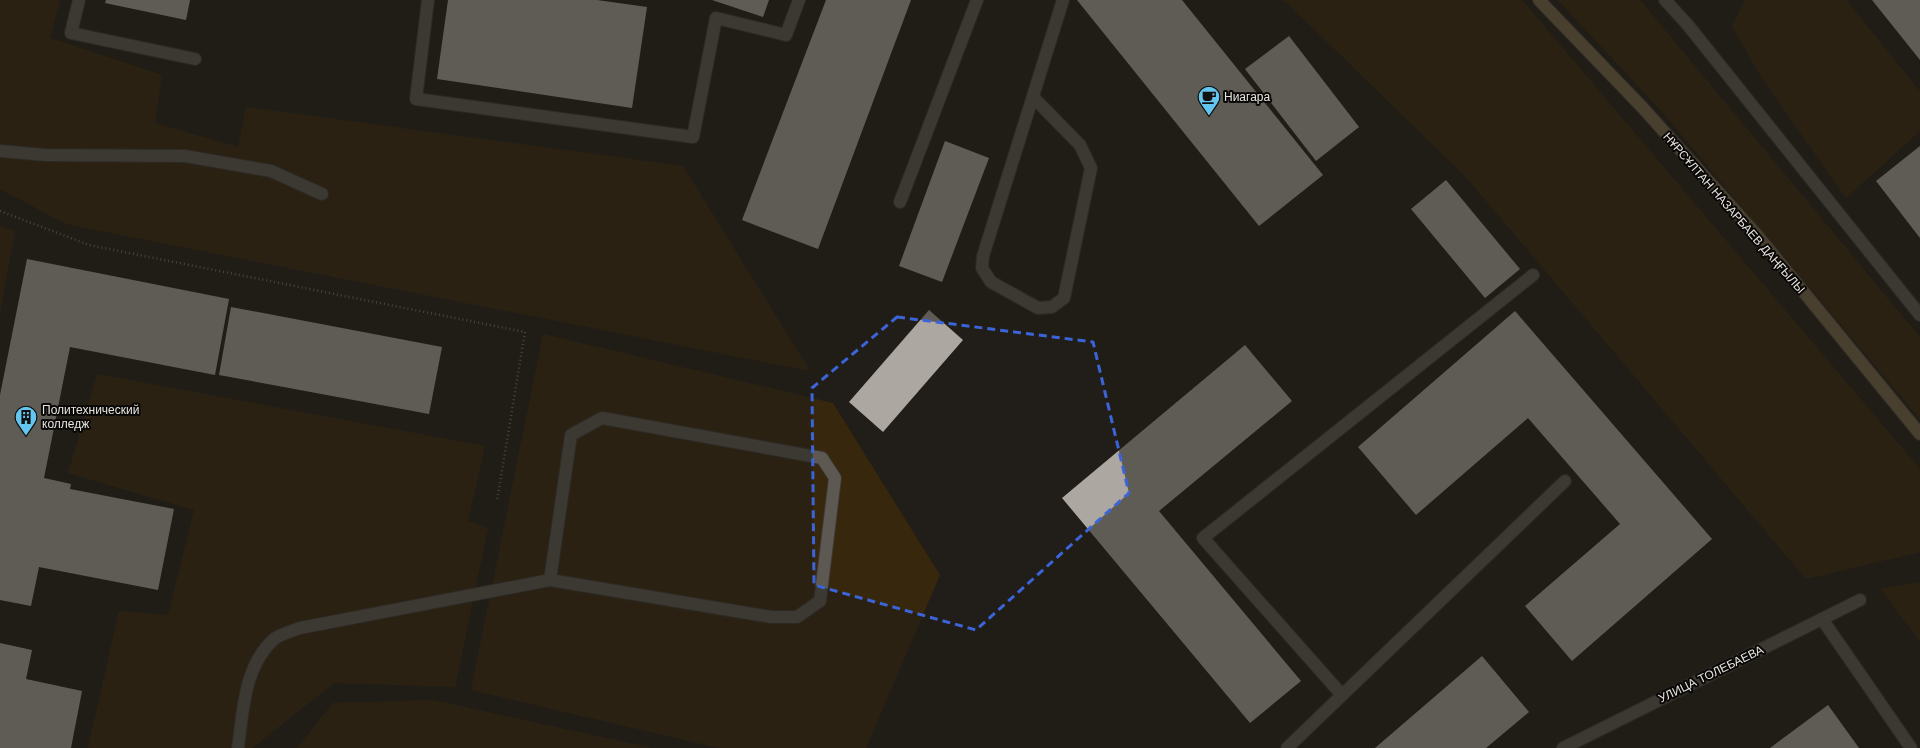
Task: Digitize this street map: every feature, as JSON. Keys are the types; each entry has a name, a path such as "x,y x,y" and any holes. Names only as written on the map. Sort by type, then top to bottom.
{"main road":[{"name":"НҰРСҰЛТАН НАЗАРБАЕВ ДАҢҒЫЛЫ","path":"1539,0 1642,107 1757,235 1920,434"}],"street":[{"path":"79,0 71,33 195,59"},
{"path":"428,0 416,99 693,137 716,18 786,35 799,0"},
{"path":"900,202 977,0"},
{"path":"1033,97 1080,145 1091,168 1064,298 1052,307 1038,308 992,282 982,268 983,256 1063,0"},
{"path":"1665,0 1687,24 1920,315"},
{"path":"0,151 45,155 185,156 271,171 322,194"},
{"path":"1342,695 1203,538 1533,275"},
{"path":"238,748 248,682 257,661 275,639 300,628 550,580 771,617 798,617 820,601 835,478 822,458 602,418 571,435 550,580"},
{"path":"1287,748 1565,481"},
{"name":"УЛИЦА ТОЛЕБАЕВА","path":"1562,748 1578,744 1860,600"},
{"path":"1822,619 1911,748"}],"path":[{"path":"0,211 89,245 525,332 496,502"}],"highlighted area":[{"path":"897,317 1093,342 1129,493 976,630 814,585 812,388"}],"shaded area":[{"path":"0,0 60,0 50,38 162,75 155,123 238,147 246,107 683,166 810,371 66,224 0,189"},
{"path":"1282,0 1522,0 1920,469 1920,552 1806,579 1466,177 1286,2"},
{"path":"1558,0 1640,0 1920,337 1920,419 1664,114"},
{"path":"1745,0 1846,0 1920,91 1920,131 1846,198 1761,77 1732,26"},
{"path":"0,226 15,231 0,313"},
{"path":"543,334 833,403 940,575 866,748 719,748 471,690"},
{"path":"97,374 485,446 468,521 488,528 455,687 334,683 252,748 88,748 119,611 168,615 194,510 68,473"},
{"path":"1920,582 1920,642 1881,589"},
{"path":"433,700 652,748 297,748 333,703"}],"building":[{"path":"106,0 190,0 186,20 105,3"},
{"path":"448,0 597,0 647,7 632,108 437,79"},
{"path":"712,0 769,0 763,17"},
{"path":"826,0 911,0 818,249 742,220"},
{"path":"1077,0 1182,0 1323,175 1259,226"},
{"path":"1872,0 1920,0 1920,60"},
{"path":"1289,36 1359,127 1316,161 1245,69"},
{"path":"945,141 989,158 942,282 899,266"},
{"path":"1920,146 1920,238 1876,181"},
{"path":"1446,180 1520,269 1485,298 1411,209"},
{"name":"Политехнический колледж","path":"27,259 229,299 215,375 70,347 44,478 71,484 70,489 174,509 158,590 39,567 31,606 0,600 0,395"},
{"path":"231,307 442,347 429,414 219,375"},
{"path":"929,310 963,340 883,432 849,402"},
{"path":"1515,311 1712,539 1572,661 1525,606 1620,524 1528,418 1416,515 1358,447"},
{"path":"1245,345 1292,401 1159,511 1301,681 1250,723 1062,498"},
{"path":"0,643 32,650 26,679 82,691 71,748 0,748"},
{"path":"1482,656 1529,712 1486,748 1375,748"},
{"path":"1828,705 1859,748 1770,748"}],"place":[{"name":"Ниагара","path":"1209,116"},
{"name":"Политехнический колледж","path":"26,436"}]}
